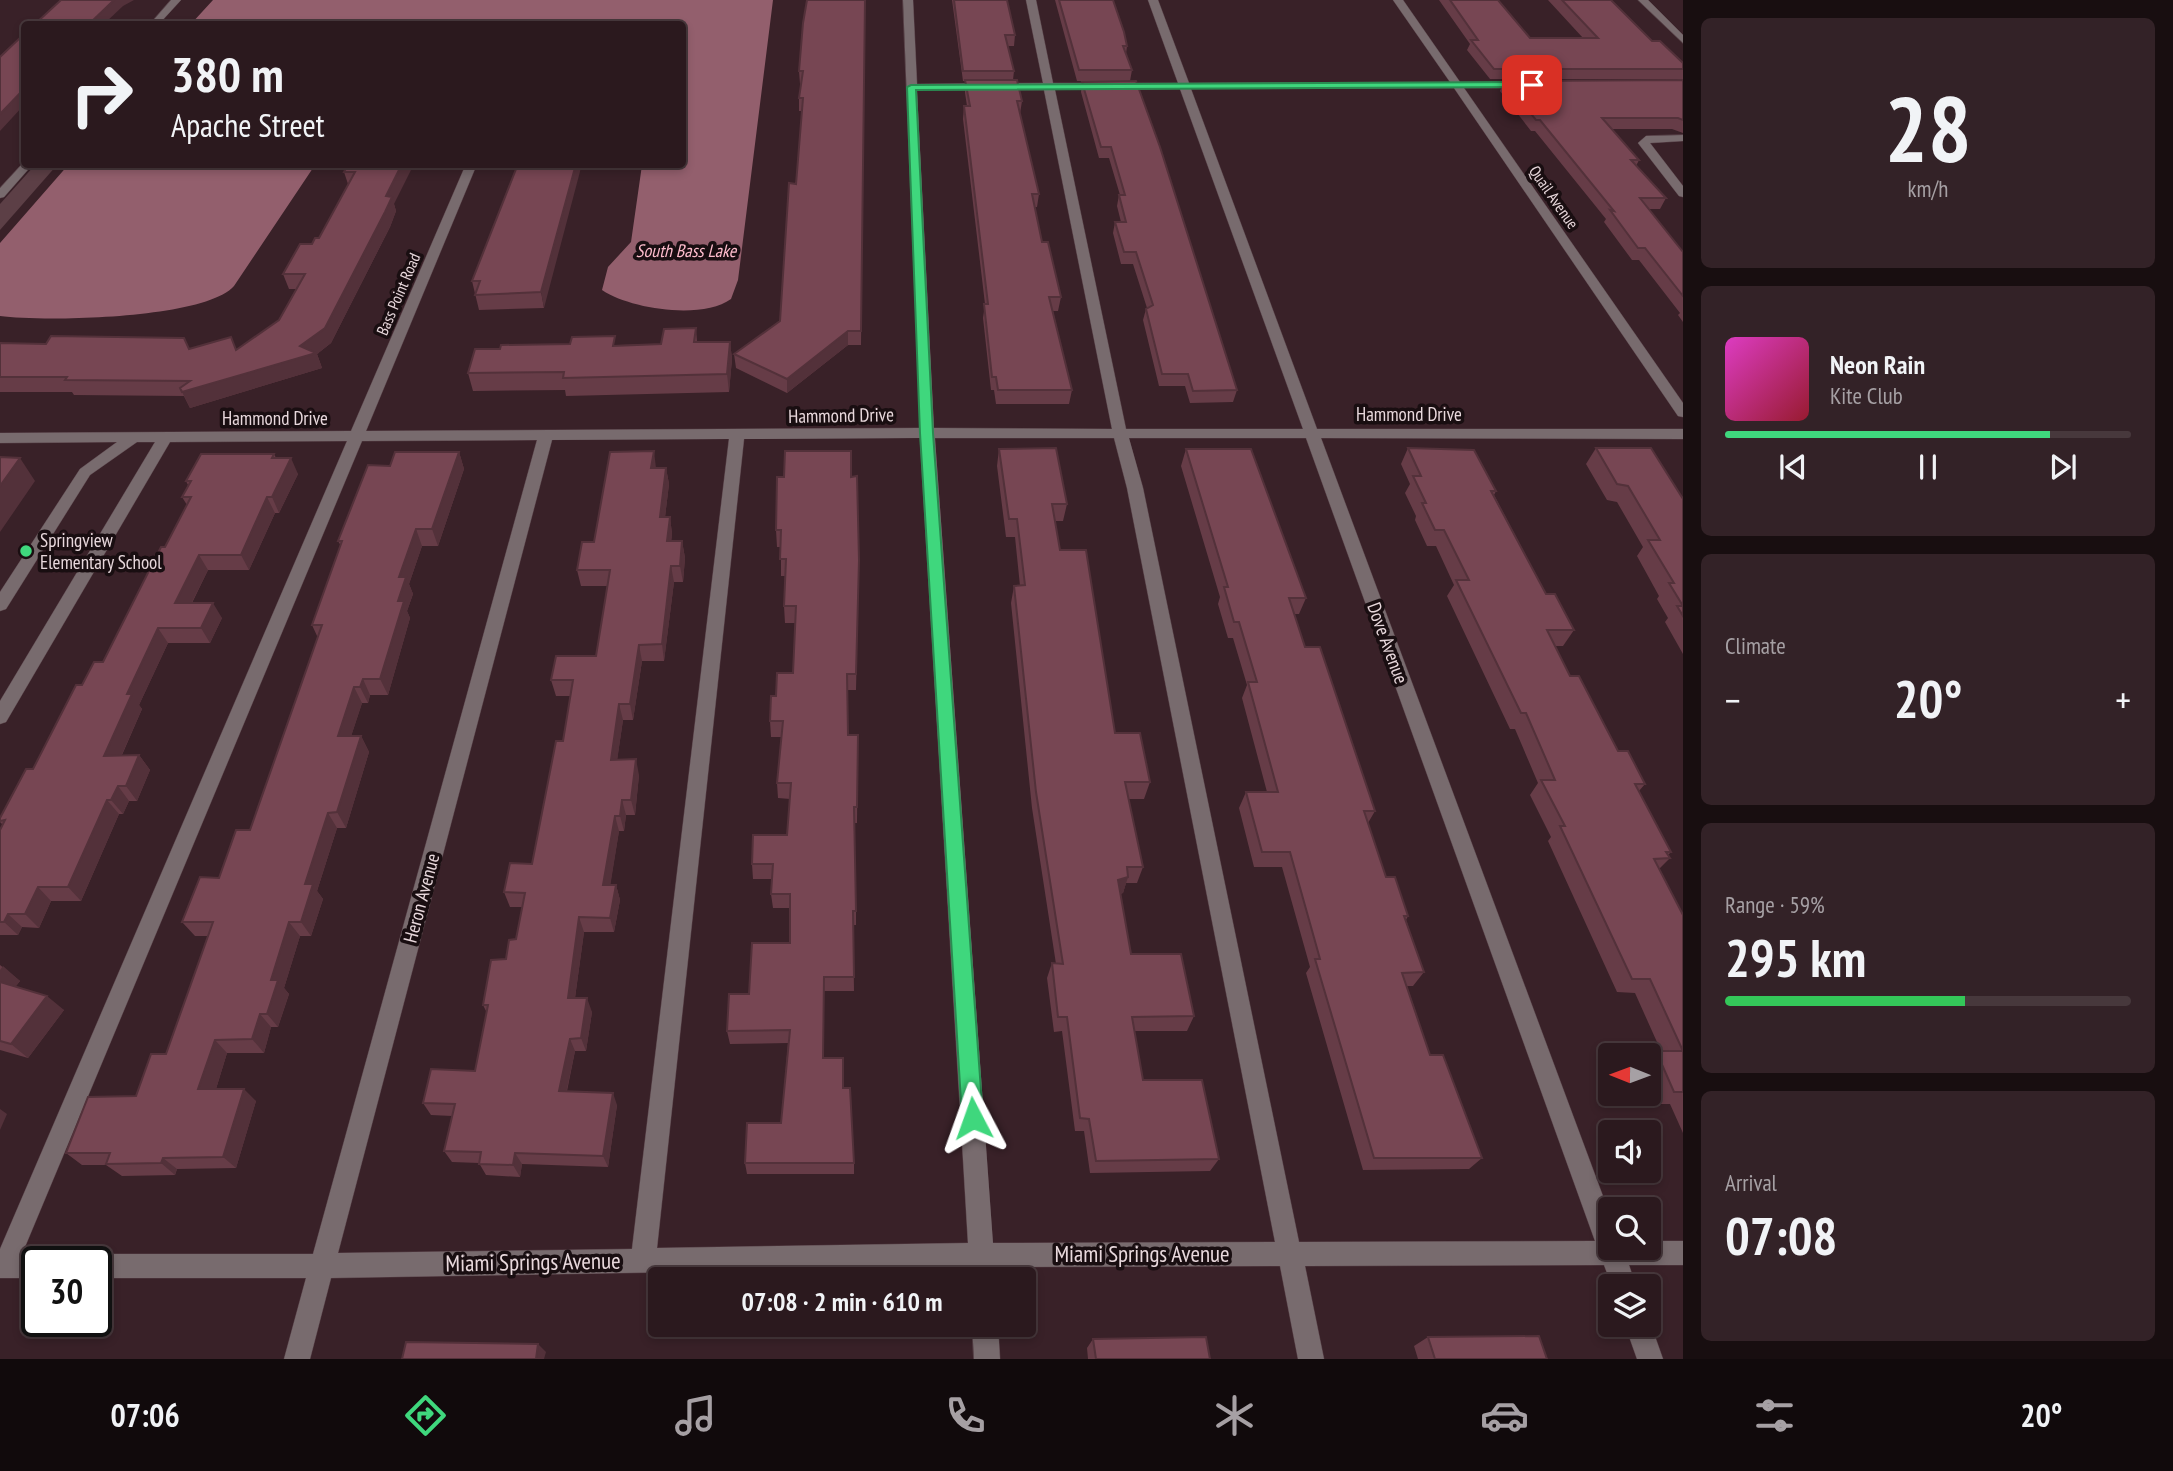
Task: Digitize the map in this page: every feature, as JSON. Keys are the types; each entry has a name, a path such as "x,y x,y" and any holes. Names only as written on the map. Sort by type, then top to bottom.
{"street":[{"path":"157,21 176,0"},
{"path":"908,0 927,433 982,1267"},
{"path":"1031,0 1120,433 1135,488 1311,1359"},
{"name":"Dove Avenue","path":"1153,0 1598,1215"},
{"name":"Quail Avenue","path":"1398,0 1683,412"},
{"path":"1643,0 1683,40"},
{"path":"911,87 1537,85"},
{"path":"1683,138 1646,139 1644,143 1683,194"},
{"path":"0,195 24,168"},
{"name":"Bass Point Road","path":"2,1266 470,168"},
{"name":"Hammond Drive","path":"0,438 927,433 1683,434"},
{"path":"643,1260 737,435"},
{"path":"0,605 85,472 134,437"},
{"path":"0,717 165,437"},
{"name":"Heron Avenue","path":"297,1359 545,437"},
{"name":"Miami Springs Avenue","path":"1661,1252 1683,1252"},
{"name":"Miami Springs Avenue","path":"112,1266 322,1266 982,1255 1598,1253"},
{"path":"2,1266 21,1266"},
{"path":"986,1337 987,1359"},
{"path":"1642,1337 1650,1359"}],"shaded area":[{"path":"32,168 54,168 0,230 0,204"}],"water":[{"name":"South Bass Lake","path":"213,0 773,0 738,280 731,299 703,309 666,310 614,297 602,290 608,267 631,242 642,168 686,168 686,21 194,21"},
{"path":"66,168 313,168 234,286 217,297 192,305 123,316 0,316 0,243"}],"building":[{"path":"61,0 114,0 92,21 38,21"},
{"path":"807,0 865,0 861,331 848,331 787,379 734,354 780,321 789,183 796,184 803,98 799,98 803,71 799,71"},
{"path":"954,0 1007,0 1015,35 1005,35 1014,71 963,71"},
{"path":"1059,0 1113,0 1127,46 1123,46 1132,70 1079,70"},
{"path":"1450,0 1498,0 1530,38 1598,38 1562,0 1611,0 1652,41 1660,41 1683,63 1683,69 1494,69 1471,40 1478,40"},
{"path":"21,37 21,92 0,114 0,57"},
{"path":"965,80 1017,80 1022,101 1017,101 1039,194 1032,194 1042,242 1048,242 1061,297 1049,297 1072,390 998,390 996,377 992,377 984,304 988,304 964,106 970,106"},
{"path":"1683,80 1683,120 1602,118 1639,160 1631,160 1666,198 1640,198 1683,252 1683,296 1645,248 1638,248 1610,210 1614,211 1540,120 1536,120 1504,81"},
{"path":"1136,81 1160,147 1237,390 1193,391 1188,374 1162,374 1146,309 1153,305 1136,252 1124,252 1115,222 1126,222 1119,195 1125,195 1111,147 1101,147 1082,82"},
{"path":"346,168 400,168 386,196 392,197 385,212 325,328 300,346 316,353 182,392 180,388 190,381 0,377 0,343 46,344 51,336 184,338 189,349 231,337 236,350 279,320 305,274 283,274 300,244 312,244 315,238 319,238 355,172 344,172"},
{"path":"516,168 575,168 541,292 475,295 480,281 472,281"},
{"path":"696,328 694,342 730,342 727,374 563,378 564,372 468,373 475,349 500,349 501,345 570,344 572,337 615,336 613,346 661,344 664,329"},
{"path":"1056,448 1067,504 1052,504 1060,550 1086,550 1115,733 1140,733 1150,782 1125,782 1143,867 1127,867 1128,877 1118,880 1131,954 1181,954 1194,1016 1132,1017 1143,1080 1202,1080 1219,1159 1096,1161 1089,1119 1080,1118 1067,1017 1058,1017 1052,963 1063,964 1036,792 1014,586 1025,585 1017,519 1009,519 999,449"},
{"path":"1408,448 1474,450 1496,491 1491,491 1546,594 1555,594 1574,630 1547,630 1570,676 1579,676 1618,751 1628,751 1645,784 1635,784 1671,852 1666,852 1670,858 1654,859 1683,915 1683,1051 1650,979 1632,979 1560,826 1565,826 1541,780 1555,780 1526,713 1521,713 1456,580 1469,580 1444,530 1435,530 1422,503 1426,503 1413,476 1421,476"},
{"path":"1596,448 1651,448 1683,499 1683,606 1669,583 1674,583 1648,540 1660,540 1628,486 1617,484"},
{"path":"1186,449 1251,449 1306,598 1289,598 1305,647 1320,647 1375,811 1364,811 1386,877 1395,877 1408,916 1404,916 1424,972 1402,973 1430,1055 1443,1055 1482,1158 1374,1158 1315,959 1320,959 1290,852 1262,852 1246,792 1278,792 1248,682 1257,682 1239,622 1234,622 1224,587 1228,587"},
{"path":"654,451 651,468 666,468 660,517 670,517 667,541 682,541 680,566 671,566 662,644 639,645 630,704 619,704 611,760 636,759 631,800 622,800 620,816 615,816 603,885 616,885 610,918 579,917 568,998 587,998 581,1038 570,1039 559,1091 613,1093 603,1156 515,1153 513,1165 479,1164 481,1152 444,1151 455,1104 423,1103 431,1069 475,1071 488,1005 483,1005 491,960 506,959 509,940 516,939 525,893 504,892 510,863 532,864 556,741 563,741 573,680 551,680 556,656 596,656 610,570 577,570 582,542 594,542 610,452"},
{"path":"785,451 851,451 851,477 857,476 859,560 856,674 847,674 848,735 858,735 857,807 854,807 854,977 824,977 823,1058 843,1058 843,1088 850,1088 854,1163 745,1163 747,1123 781,1123 790,1030 727,1031 729,994 749,994 752,943 790,943 790,894 771,894 773,864 752,864 753,835 787,835 791,783 777,783 783,721 770,721 771,696 776,696 777,673 793,673 796,606 784,606 786,559 780,559 781,530 776,530 777,477 784,477"},
{"path":"395,452 459,452 432,529 416,529 399,577 406,577 398,601 404,601 380,679 363,679 360,687 354,687 338,736 361,736 337,812 328,813 305,884 313,884 301,922 289,922 271,980 278,980 267,1014 260,1014 252,1039 215,1040 198,1089 244,1089 223,1157 163,1158 161,1163 106,1164 110,1153 66,1153 88,1097 136,1096 151,1054 166,1054 213,922 182,922 200,877 219,878 236,830 250,830 322,625 312,625 342,541 338,541 368,465 390,466"},
{"path":"201,454 274,454 272,458 291,458 272,497 267,497 241,555 199,555 175,603 213,603 201,628 158,628 127,694 132,694 104,756 139,755 126,786 118,786 111,800 107,800 68,887 38,887 25,914 8,914 4,922 0,922 0,830 5,820 0,821 0,818 26,769 33,769 76,685 82,685 94,662 103,662 161,547 165,547 191,497 182,497 191,481 186,481"},
{"path":"0,457 20,458 0,486"},
{"path":"0,982 47,996 11,1044 0,1041"},
{"path":"1661,1051 1683,1051 1683,1092 1674,1092 1661,1062"},
{"path":"1539,1336 1547,1359 1435,1359 1428,1337"},
{"path":"1206,1337 1210,1359 1096,1359 1093,1339"},
{"path":"406,1342 538,1344 536,1359 402,1359"}],"place":[{"name":"Springview Elementary School","path":"26,551"}],"route":[{"path":"973,1118 927,433 911,87 1532,85"}]}
